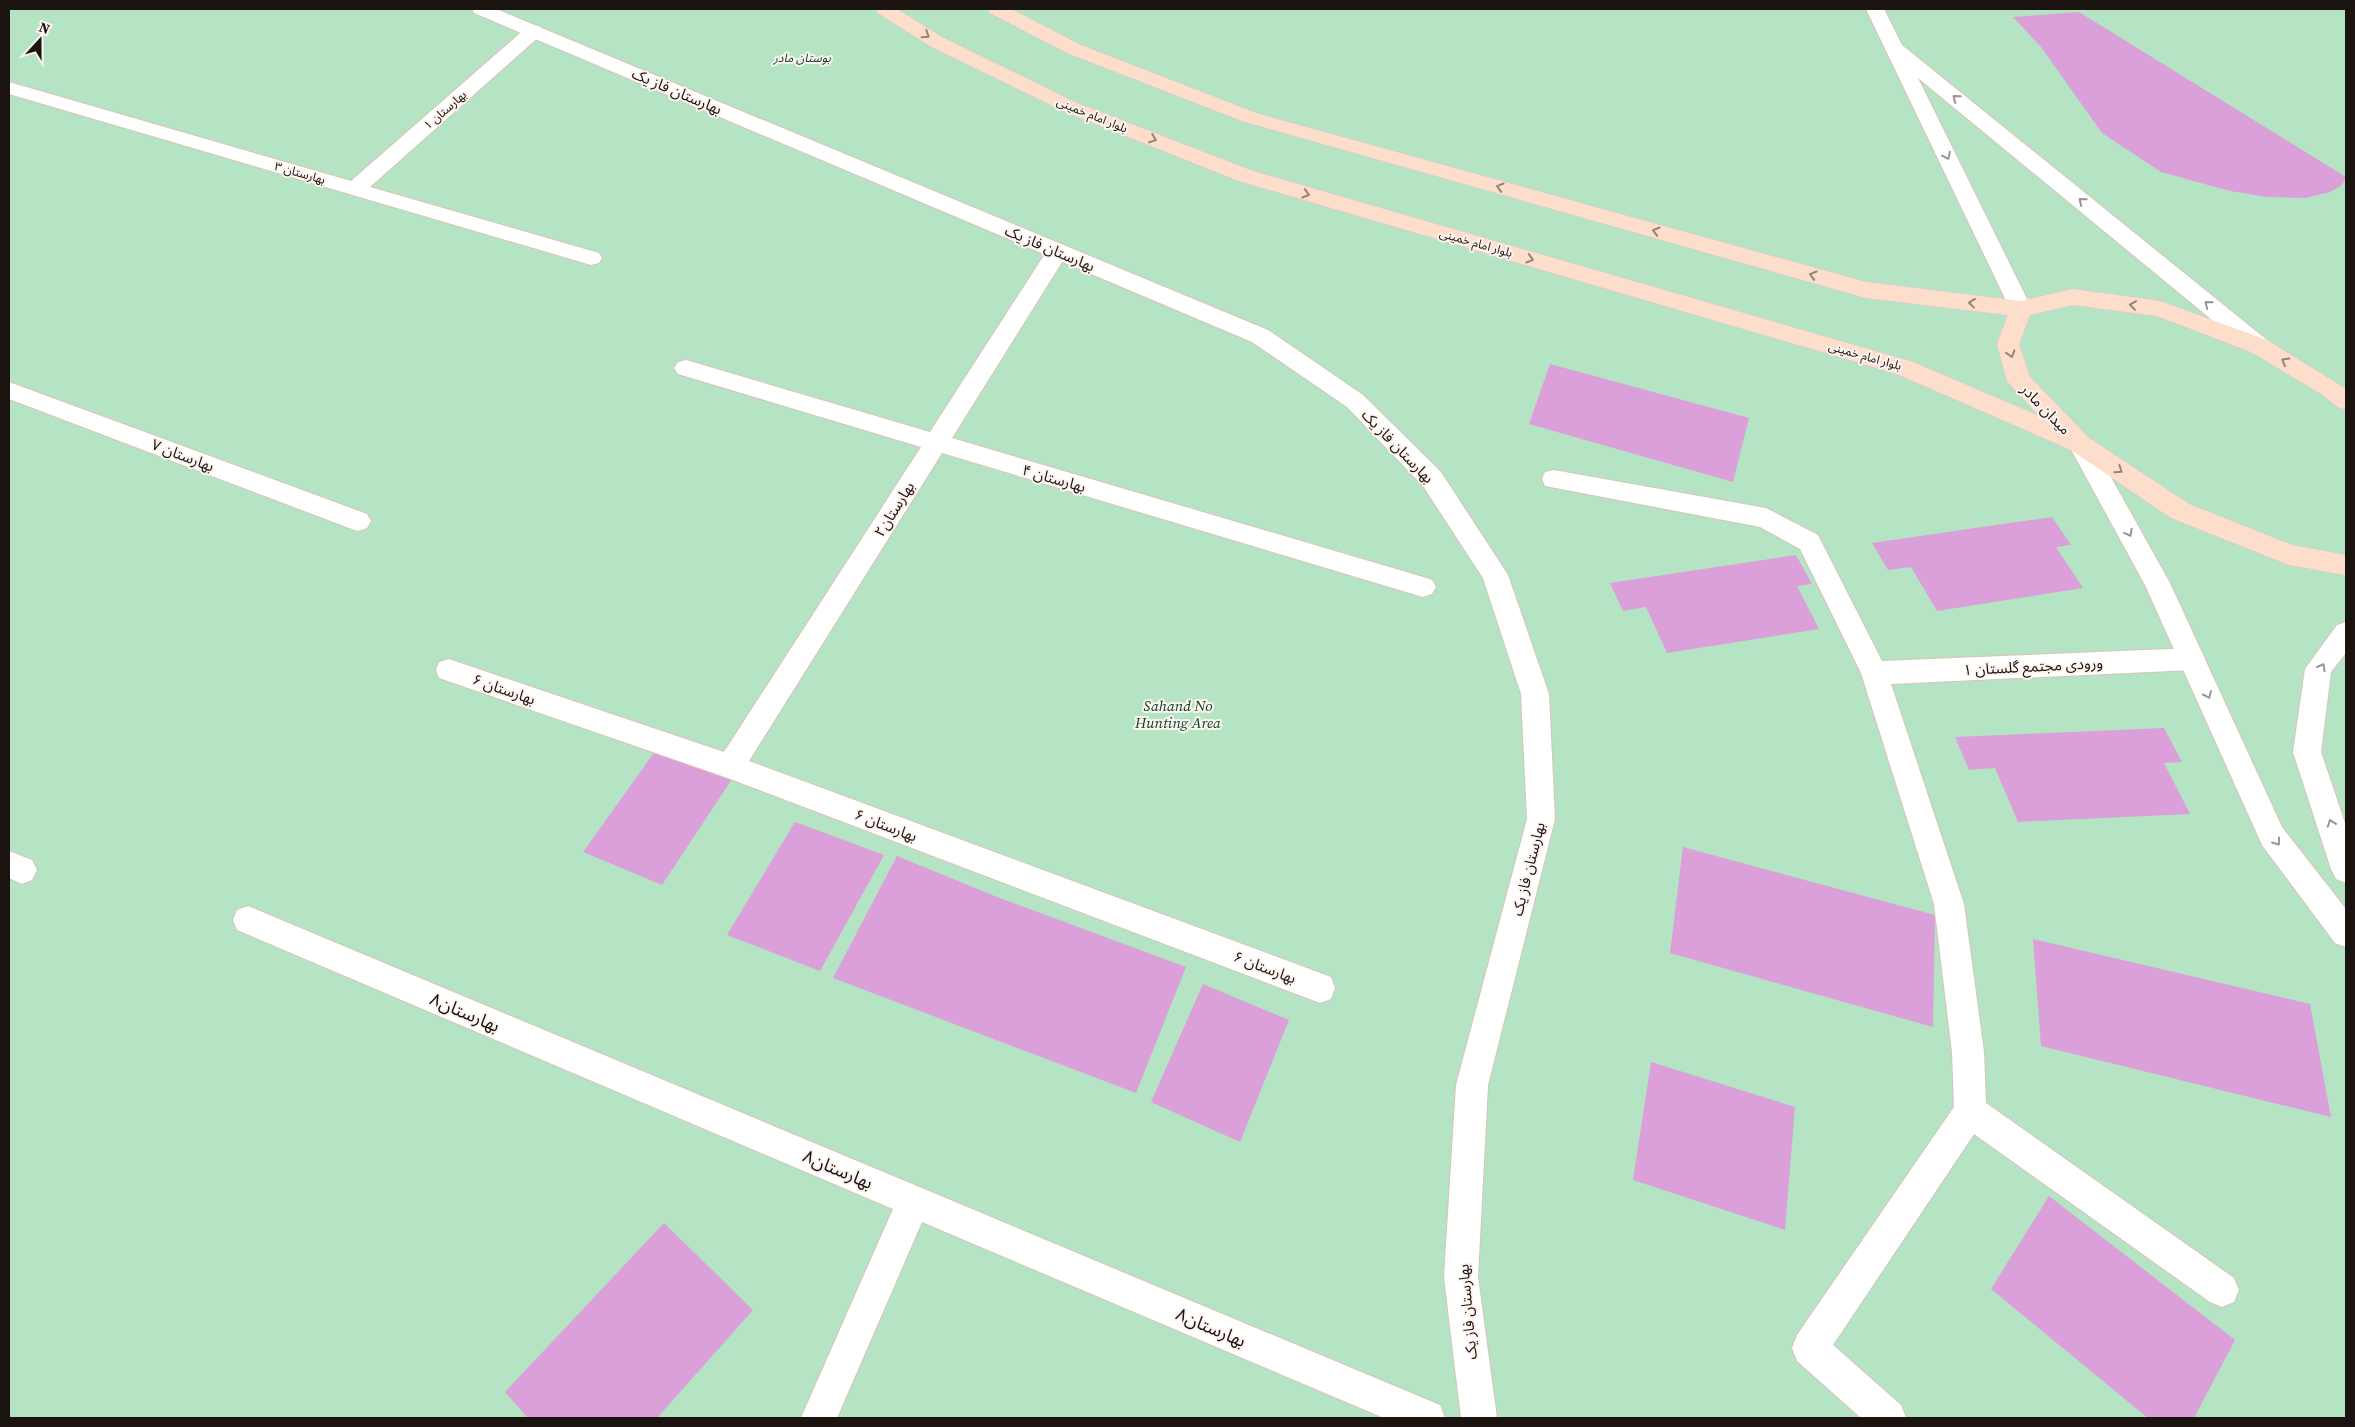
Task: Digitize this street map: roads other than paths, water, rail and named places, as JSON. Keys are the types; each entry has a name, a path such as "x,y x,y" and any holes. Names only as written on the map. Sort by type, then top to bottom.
{"main road":[{"name":"بلوار امام خمینی","path":"886,9 935,41 1070,107 1246,176 1905,368 2080,444"},
{"path":"997,9 1074,48 1249,117 1866,290 2021,309 2073,297 2160,309 2259,346 2326,386 2346,401"},
{"name":"میدان مادر","path":"2021,309 2008,344 2019,380 2080,444 2180,511 2289,555 2346,565"}],"street":[{"name":"بهارستان فاز یک","path":"481,9 1260,336 1355,401 1432,479 1495,575 1535,694 1541,819 1472,1085 1460,1277 1479,1418"},
{"path":"1875,9 2021,309"},
{"name":"بهارستان ۱","path":"355,189 534,31"},
{"path":"1896,49 2259,346"},
{"name":"بهارستان ۳","path":"11,91 591,258"},
{"name":"بهارستان۲","path":"730,766 1058,251"},
{"name":"بهارستان ۴","path":"686,368 1423,586"},
{"name":"بهارستان ۷","path":"9,390 358,521"},
{"path":"2080,444 2157,583 2272,836 2346,933"},
{"path":"1554,480 1766,518 1809,542 1874,673 1949,904 1968,1052 1970,1111 1810,1348 1888,1418"},
{"path":"2346,633 2318,669 2307,752 2346,869"},
{"name":"ورودی مجتمع گلستان ۱","path":"1874,673 2192,659"},
{"name":"بهارستان ۶","path":"449,670 730,766 1320,988"},
{"name":"بهارستان۸","path":"248,920 1427,1418"},
{"path":"1970,1111 2222,1290"},
{"path":"819,1418 914,1202"}],"park label":[{"name":"بوستان مادر","path":"802,58"},
{"name":"Sahand No Hunting Area","path":"1178,714"}]}
